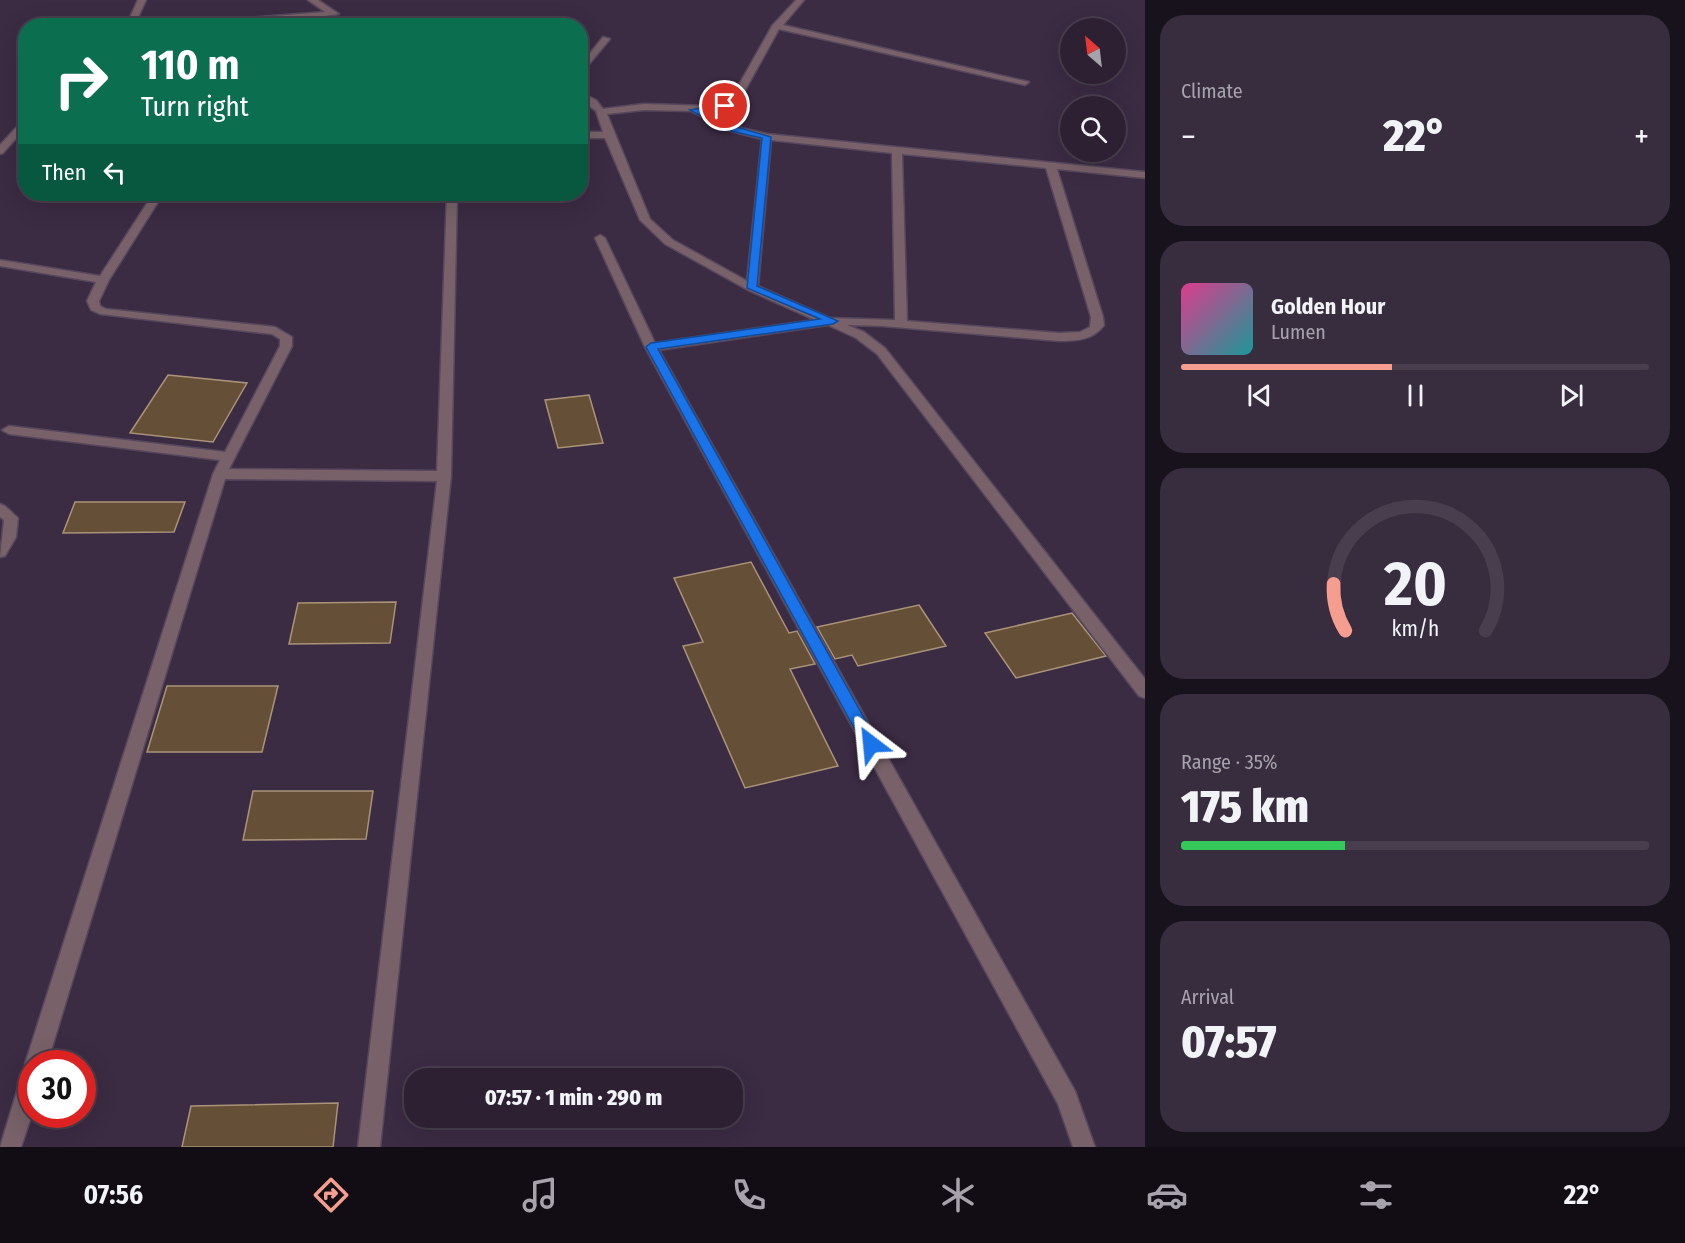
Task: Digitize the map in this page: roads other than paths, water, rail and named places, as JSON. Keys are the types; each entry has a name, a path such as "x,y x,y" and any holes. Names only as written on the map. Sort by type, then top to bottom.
{"street":[{"path":"134,18 142,0"},
{"path":"312,0 343,18"},
{"path":"602,112 644,107 695,110 725,106 740,96 776,26 800,0"},
{"path":"299,18 334,13"},
{"path":"776,26 1025,82"},
{"path":"588,62 606,39"},
{"path":"588,100 596,104 602,112 609,135 645,220 669,242 752,288 833,321 860,335 881,351 1145,692"},
{"path":"695,110 730,128 766,137 1145,175"},
{"path":"0,152 18,135"},
{"path":"588,135 609,135"},
{"path":"752,288 766,137"},
{"path":"897,150 901,323"},
{"path":"651,347 833,321 901,323 1059,337 1078,337 1094,332 1098,325 1097,317 1052,167"},
{"path":"40,1050 220,474 286,346 286,337 275,331 104,312 95,308 93,300 102,280 153,201"},
{"path":"369,1147 444,476 452,201"},
{"path":"600,238 651,347 1067,1099 1084,1147"},
{"path":"0,263 102,280"},
{"path":"9,430 229,457"},
{"path":"220,474 444,476"},
{"path":"0,508 11,519 9,537 0,552"},
{"path":"10,1147 18,1122"}]}
